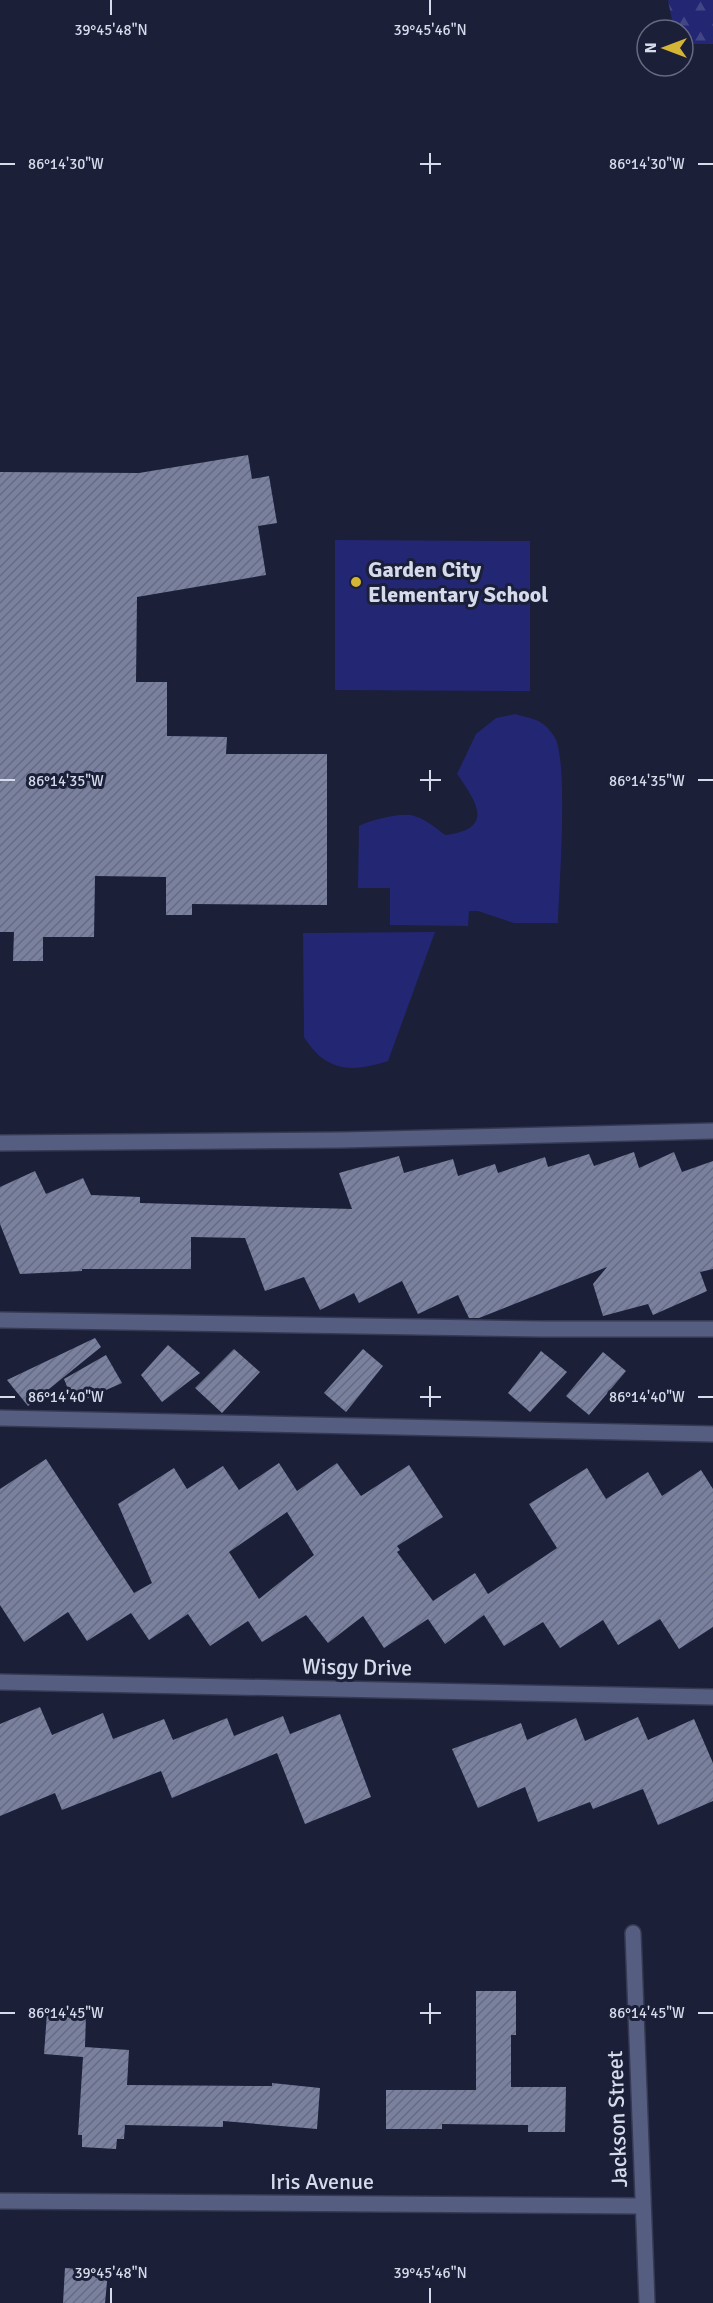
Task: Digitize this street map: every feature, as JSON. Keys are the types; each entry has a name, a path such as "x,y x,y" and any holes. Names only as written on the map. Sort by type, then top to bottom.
{"street":[{"path":"0,1143 342,1140 713,1131"},
{"path":"0,1320 542,1329 713,1329"},
{"path":"0,1418 713,1434"},
{"name":"Wisgy Drive","path":"0,1682 713,1697"},
{"name":"Jackson Street","path":"633,1933 647,2303"},
{"name":"Iris Avenue","path":"0,2201 643,2206"}],"green space":[{"path":"668,0 713,0 713,44 695,44 695,18 672,18"},
{"path":"335,540 530,541 530,691 335,690"},
{"path":"515,714 537,720 546,726 554,736 559,749 562,796 558,923 514,923 478,911 469,911 468,926 390,925 390,888 358,888 359,826 370,821 411,815 425,821 445,835 461,832 471,827 476,820 475,804 457,774 476,734 496,718"},
{"path":"435,932 388,1061 362,1067 340,1067 330,1063 312,1049 304,1037 303,933"}],"building":[{"path":"248,455 252,479 269,476 277,523 258,526 266,575 137,597 136,682 167,682 167,736 227,737 226,754 327,754 327,905 192,904 192,915 166,915 166,877 95,876 94,937 43,937 43,961 13,961 14,932 0,932 0,472 139,473"},
{"path":"634,1152 639,1168 674,1152 682,1172 713,1161 713,1269 700,1272 707,1291 653,1315 648,1304 603,1316 593,1284 607,1267 479,1318 469,1318 458,1295 418,1314 402,1281 359,1303 354,1293 320,1310 304,1277 265,1291 245,1238 191,1237 191,1269 82,1269 82,1271 20,1274 0,1224 0,1187 35,1171 46,1194 83,1178 91,1195 140,1197 140,1203 352,1209 339,1173 399,1156 404,1173 453,1159 458,1176 495,1164 498,1173 545,1157 548,1167 589,1154 594,1166"},
{"path":"95,1338 101,1347 28,1406 7,1380"},
{"path":"168,1345 200,1373 162,1402 141,1375"},
{"path":"234,1349 260,1372 222,1413 195,1388"},
{"path":"363,1349 383,1366 346,1412 324,1393"},
{"path":"541,1351 567,1372 530,1412 508,1393"},
{"path":"603,1352 626,1371 589,1415 566,1396"},
{"path":"106,1355 122,1383 74,1404 64,1379"},
{"path":"46,1459 134,1593 152,1583 118,1504 174,1468 187,1489 223,1466 239,1490 279,1463 297,1491 337,1463 361,1496 409,1465 443,1517 397,1546 400,1550 397,1552 433,1601 475,1573 488,1594 557,1548 529,1504 587,1468 606,1499 648,1472 662,1496 701,1470 713,1489 713,1627 679,1649 660,1619 618,1645 603,1620 560,1648 543,1622 504,1646 484,1615 445,1644 428,1619 384,1648 363,1616 328,1643 306,1615 262,1642 248,1621 210,1646 188,1614 149,1640 131,1613 87,1641 68,1612 24,1642 0,1605 0,1489","holes":["287,1512 314,1555 259,1599 229,1552"]},
{"path":"40,1707 52,1735 103,1713 113,1739 164,1719 173,1740 227,1718 234,1736 283,1716 290,1734 340,1714 371,1797 305,1824 277,1753 172,1798 161,1771 62,1810 55,1793 0,1816 0,1724"},
{"path":"638,1717 648,1740 694,1719 713,1763 713,1801 658,1825 643,1789 593,1809 590,1802 538,1822 525,1787 478,1808 452,1749 521,1723 527,1740 576,1718 585,1741"},
{"path":"476,1991 516,1991 516,2035 511,2035 511,2087 566,2087 565,2132 528,2132 528,2125 442,2124 442,2129 386,2129 386,2090 476,2090"},
{"path":"47,2013 86,2015 85,2047 129,2050 127,2085 272,2086 272,2083 320,2088 317,2129 223,2121 223,2127 125,2125 124,2139 117,2139 116,2149 82,2147 82,2135 78,2135 83,2057 44,2054"},
{"path":"65,2268 108,2271 105,2303 63,2303"}],"place":[{"name":"Garden City Elementary School","path":"356,582"}]}
